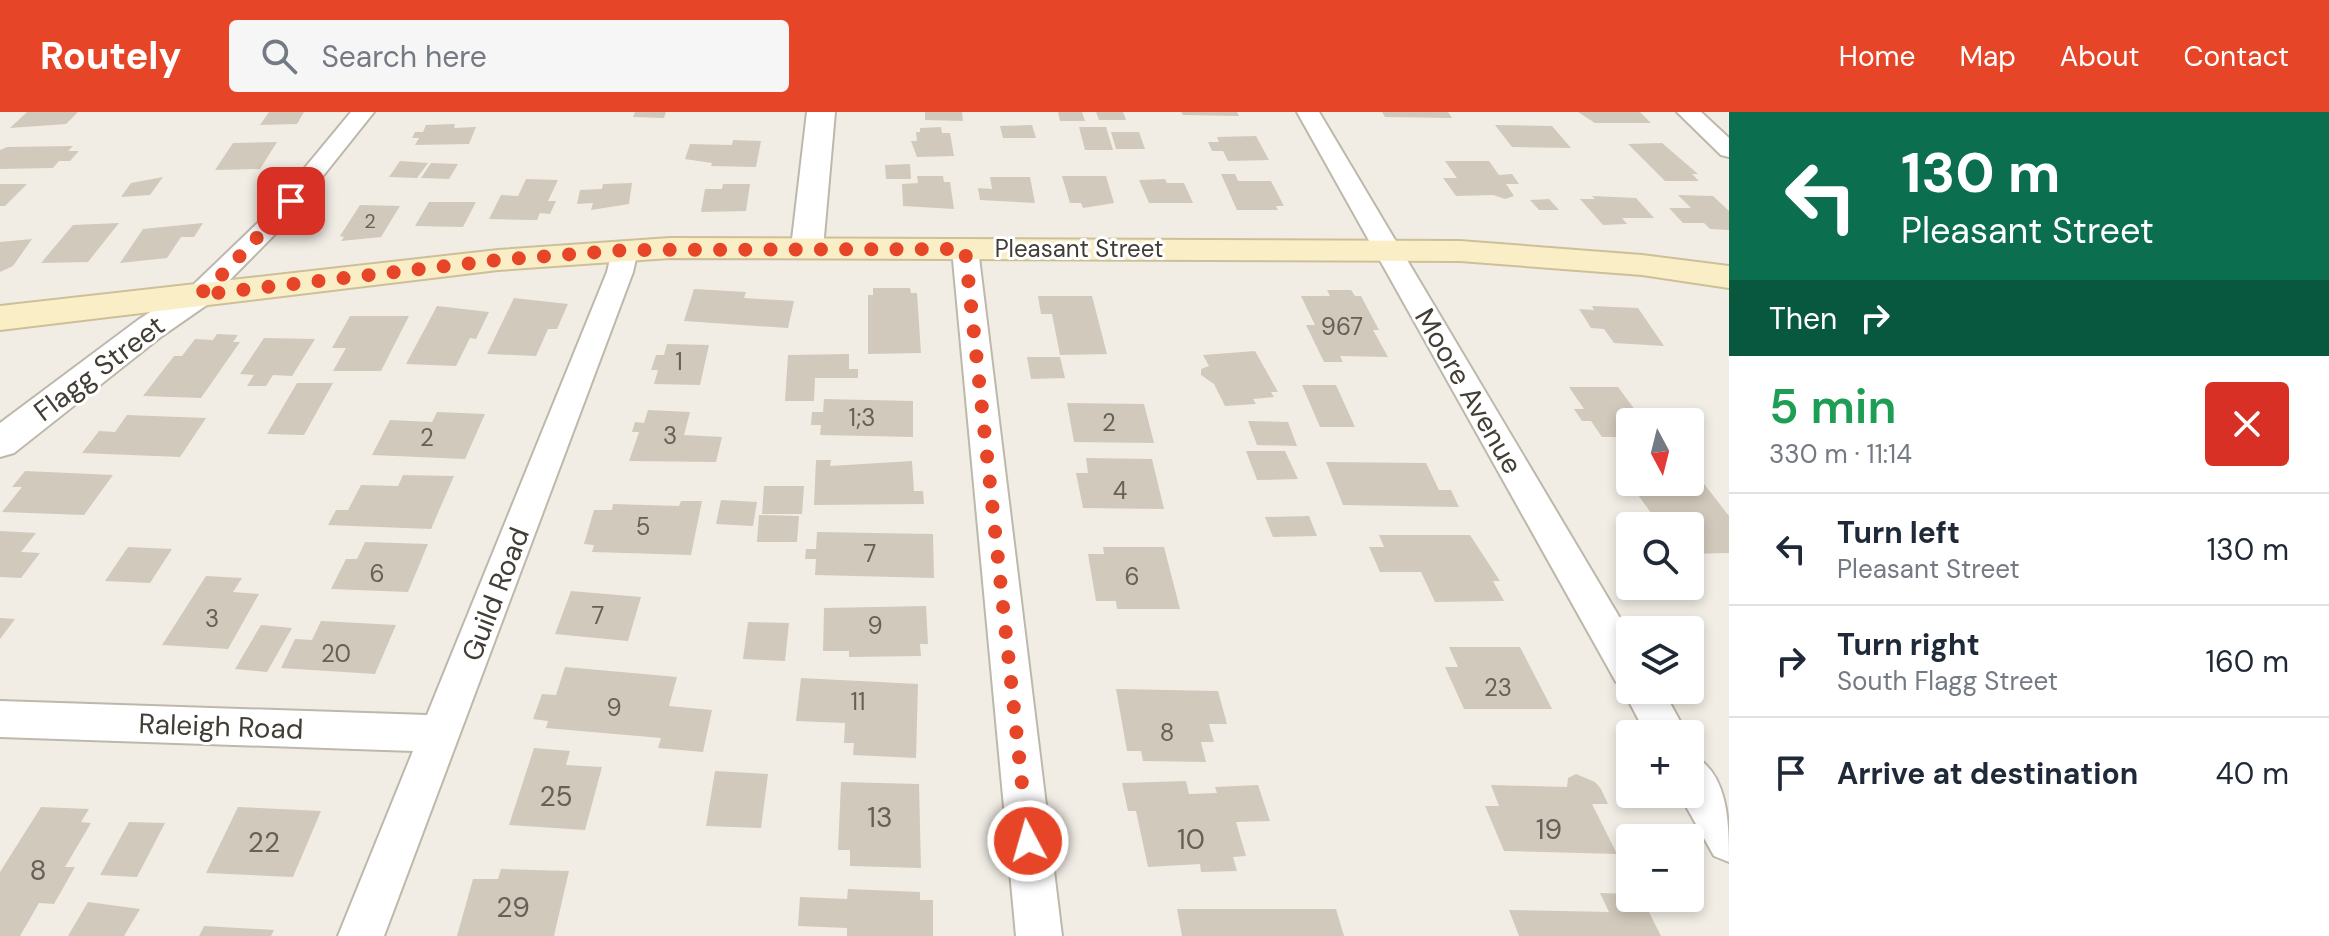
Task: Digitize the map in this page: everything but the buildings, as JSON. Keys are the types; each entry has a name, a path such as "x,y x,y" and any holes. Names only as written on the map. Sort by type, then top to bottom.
{"main road":[{"name":"Pleasant Street","path":"0,318 498,260 625,250 1389,251 1581,259 1729,277"}],"street":[{"path":"199,295 274,221 363,112"},
{"path":"807,248 821,112"},
{"name":"Moore Avenue","path":"1308,112 1616,646"},
{"path":"1688,112 1729,150"},
{"path":"965,249 1039,936"},
{"name":"Guild Road","path":"361,936 620,272 625,250"},
{"name":"Flagg Street","path":"0,443 150,328 199,295"},
{"name":"Raleigh Road","path":"0,719 441,734"},
{"path":"1704,798 1729,841"}],"route":[{"path":"291,201 224,273 199,295 498,260 625,250 716,247 965,249 1028,841"}]}
